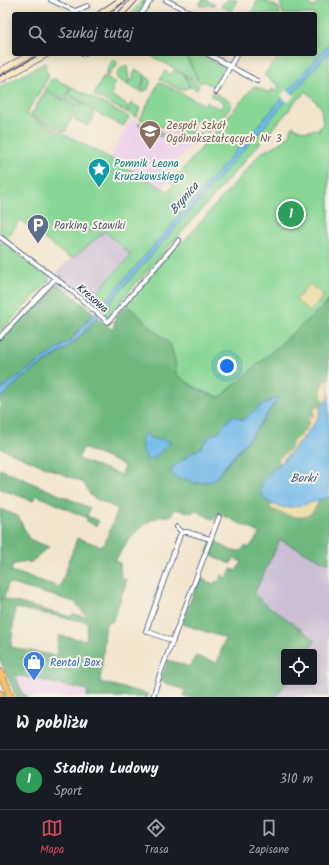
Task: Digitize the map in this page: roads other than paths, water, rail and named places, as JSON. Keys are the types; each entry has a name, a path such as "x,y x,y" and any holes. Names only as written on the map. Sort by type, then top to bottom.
{"highway":[{"path":"0,672 11,697"}],"main road":[{"path":"103,12 120,0"},
{"path":"123,12 134,0"},
{"path":"0,71 27,56"},
{"path":"0,80 43,56"}],"street":[{"path":"51,0 75,11 86,6"},
{"path":"142,12 150,0"},
{"path":"166,0 189,12"},
{"path":"212,56 257,80"},
{"path":"216,92 236,56"},
{"name":"Kresowa","path":"0,237 56,278 108,322 179,240"},
{"path":"0,337 56,278"},
{"path":"153,697 160,674 219,517"},
{"path":"177,527 182,532 187,532 210,539"},
{"path":"173,641 146,631 182,532"}],"water":[{"path":"329,44 329,52 85,331 75,341 19,381 0,400 0,392 5,386 69,341 83,327"},
{"name":"Borki","path":"329,396 329,497 305,505 289,507 281,507 273,504 266,500 260,492 265,479 284,460 306,434 317,419 321,407"},
{"path":"278,397 256,430 213,481 194,483 188,479 178,479 170,473 173,467 193,452 200,449 211,435 217,433 233,415 243,420 260,406"},
{"path":"147,433 150,438 159,440 162,439 171,442 154,458 146,461 146,455 143,450 141,439"}],"tram line":[{"path":"112,12 127,0"},
{"path":"0,76 37,56"}],"place":[{"name":"Zespół Szkół Ogólnokształcących Nr 3","path":"150,150"},
{"name":"Pomnik Leona Kruczkowskiego","path":"99,188"},
{"name":"Stadion Ludowy","path":"291,214"},
{"name":"Parking Stawiki","path":"38,244"},
{"name":"Rental Box","path":"34,682"}],"water label":[{"name":"Brynica","path":"184,198"}]}
